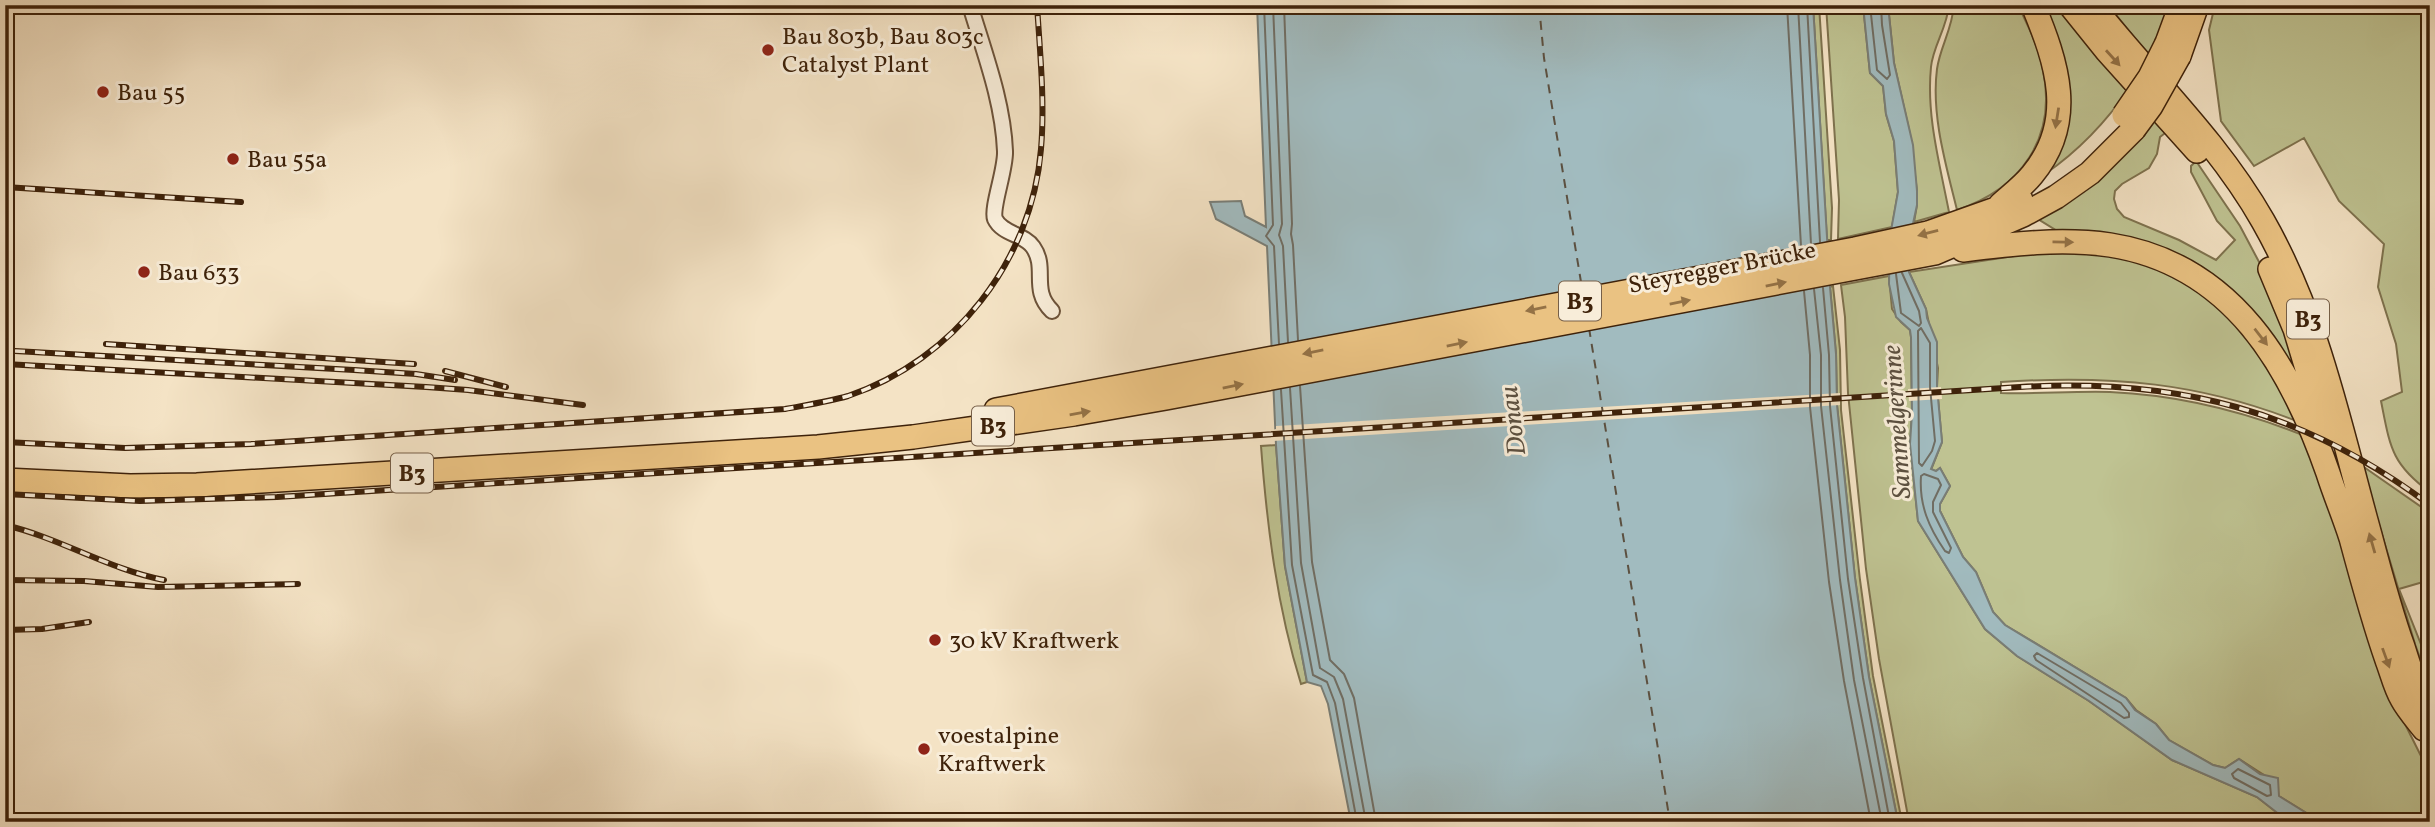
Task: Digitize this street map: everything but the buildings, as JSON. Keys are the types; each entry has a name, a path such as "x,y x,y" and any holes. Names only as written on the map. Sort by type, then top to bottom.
{"main road":[{"path":"1994,229 2038,168 2057,124 2057,72 2034,5"},
{"name":"B3","path":"2070,5 2107,51 2190,141 2250,227 2295,330 2332,451 2343,510"},
{"name":"B3","path":"2092,5 2204,134 2262,220 2285,265 2318,344 2379,566 2402,646 2420,694 2430,735"},
{"name":"B3","path":"2173,50 2180,5"},
{"name":"B3","path":"1994,229 2073,187 2103,162 2129,122 2151,106 2173,50 2197,5"},
{"name":"B3","path":"1994,229 2054,241 2111,245 2165,261 2215,291 2259,333 2285,373 2312,429 2343,510 2396,686 2402,699 2430,735"},
{"name":"Steyregger Brücke","path":"1165,389 1935,253 1994,229"},
{"name":"Steyregger Brücke","path":"1165,389 1928,233 1994,229"},
{"name":"B3","path":"5,466 76,471 197,472 769,437 909,423 1165,389"},
{"name":"B3","path":"5,480 130,486 221,484 761,452 913,438 1074,414 1165,389"}],"street":[{"path":"970,5 1004,126 1005,170 995,203 995,219 1033,247 1038,258 1040,291 1044,303 1052,311"}],"green space":[{"path":"1813,5 1819,5 1832,208 1831,240 1827,240"},
{"path":"1826,5 1863,5 1870,73 1883,86 1886,114 1894,141 1898,192 1892,227 1838,239 1839,200"},
{"path":"1888,5 1949,5 1932,59 1930,103 1949,212 1914,222 1917,191 1910,134 1894,63"},
{"path":"1954,5 2018,5 2039,53 2046,95 2039,139 2029,158 1999,189 1980,201 1957,210 1936,104 1937,69"},
{"path":"2039,5 2064,5 2131,86 2092,134 2045,174 2057,138"},
{"path":"2108,5 2174,5 2149,56"},
{"path":"2215,5 2430,5 2430,492 2407,472 2394,453 2381,401 2402,392 2396,344 2378,287 2384,244 2339,201 2304,138 2254,166 2221,121 2209,30"},
{"path":"2156,118 2169,130 2160,137 2157,154 2149,168 2115,191 2117,209 2124,217 2179,240 2216,260 2235,240 2217,221 2191,172 2191,166 2196,161 2240,226 2267,277 2317,421 2232,296 2059,232 2038,219"},
{"path":"2042,249 2148,260 2237,316 2304,424 2266,410 2192,390 2118,381 2001,382 2001,393 2110,392 2161,397 2212,406 2262,420 2310,438 2398,710 2430,774 2430,822 2321,822 2279,796 2267,777 2239,759 2225,768 2213,765 2169,740 2156,724 2136,710 2126,698 2005,625 1993,612 1976,572 1963,557 1940,511 1940,504 1950,486 1940,468 1931,470 1942,442 1938,368 1926,309 1909,272 2034,253"},
{"path":"1889,276 1892,309 1910,330 1911,337 1910,444 1918,521 1985,629 2017,656 2089,701 2172,760 2257,797 2289,822 1909,822 1879,659 1866,569 1848,393 1841,285"},
{"path":"1833,286 1840,350 1841,410 1860,580 1873,676 1902,822 1898,822 1869,677 1855,578 1837,405 1830,287"},
{"path":"1276,445 1285,566 1307,682 1301,684 1279,596 1266,506 1261,446"},
{"path":"2361,465 2430,513 2430,580 2399,589 2430,667 2430,686 2415,644"}],"water":[{"name":"Donau","path":"1257,5 1813,5 1837,405 1855,578 1869,677 1898,822 1351,822 1328,704 1321,686 1307,682 1285,566 1276,445 1267,246 1216,219 1210,202 1241,201 1245,216 1266,227"},
{"path":"1863,5 1888,5 1894,63 1913,145 1917,205 1911,233 1909,272 1937,342 1937,387 1942,442 1931,469 1936,471 1940,468 1950,486 1940,504 1940,511 1963,557 1976,572 1993,612 2005,625 2126,698 2135,710 2156,724 2169,740 2213,765 2225,768 2239,759 2260,774 2278,778 2279,796 2321,822 2289,822 2257,797 2172,760 2089,701 2017,656 1985,629 1918,521 1910,444 1911,337 1910,330 1896,317 1889,284 1890,236 1898,192 1894,141 1886,114 1883,86 1870,73"}],"pier":[{"path":"1941,387 1942,399 1909,401 1908,389"},
{"path":"1840,393 1840,405 1273,441 1272,430 1276,429 1276,426"}],"ferry route":[{"path":"1539,5 1544,58 1582,288"},
{"path":"1589,328 1670,822"}],"railway":[{"path":"5,442 125,448 251,444 785,409 848,396 886,380 922,358 953,332 981,301 1004,267 1022,230 1034,190 1041,149 1042,95 1037,5"},
{"path":"5,187 241,202"},
{"path":"106,344 414,364"},
{"path":"15,351 416,374 455,380"},
{"path":"5,364 426,387 583,405"},
{"path":"445,371 506,387"},
{"path":"5,494 140,501 277,497 2020,387 2077,386 2132,388 2185,395 2236,407 2286,424 2334,445 2382,472 2430,505"},
{"path":"5,525 123,569 164,580"},
{"path":"5,580 84,581 158,587 298,584"},
{"path":"5,630 42,629 89,622"}],"place":[{"name":"Bau 803b, Bau 803c Catalyst Plant","path":"768,50"},
{"name":"Bau 55","path":"103,92"},
{"name":"Bau 55a","path":"233,159"},
{"name":"Bau 633","path":"144,272"},
{"name":"30 kV Kraftwerk","path":"935,640"},
{"name":"voestalpine Kraftwerk","path":"924,749"}],"water label":[{"name":"Sammelgerinne","path":"1896,422"}]}
